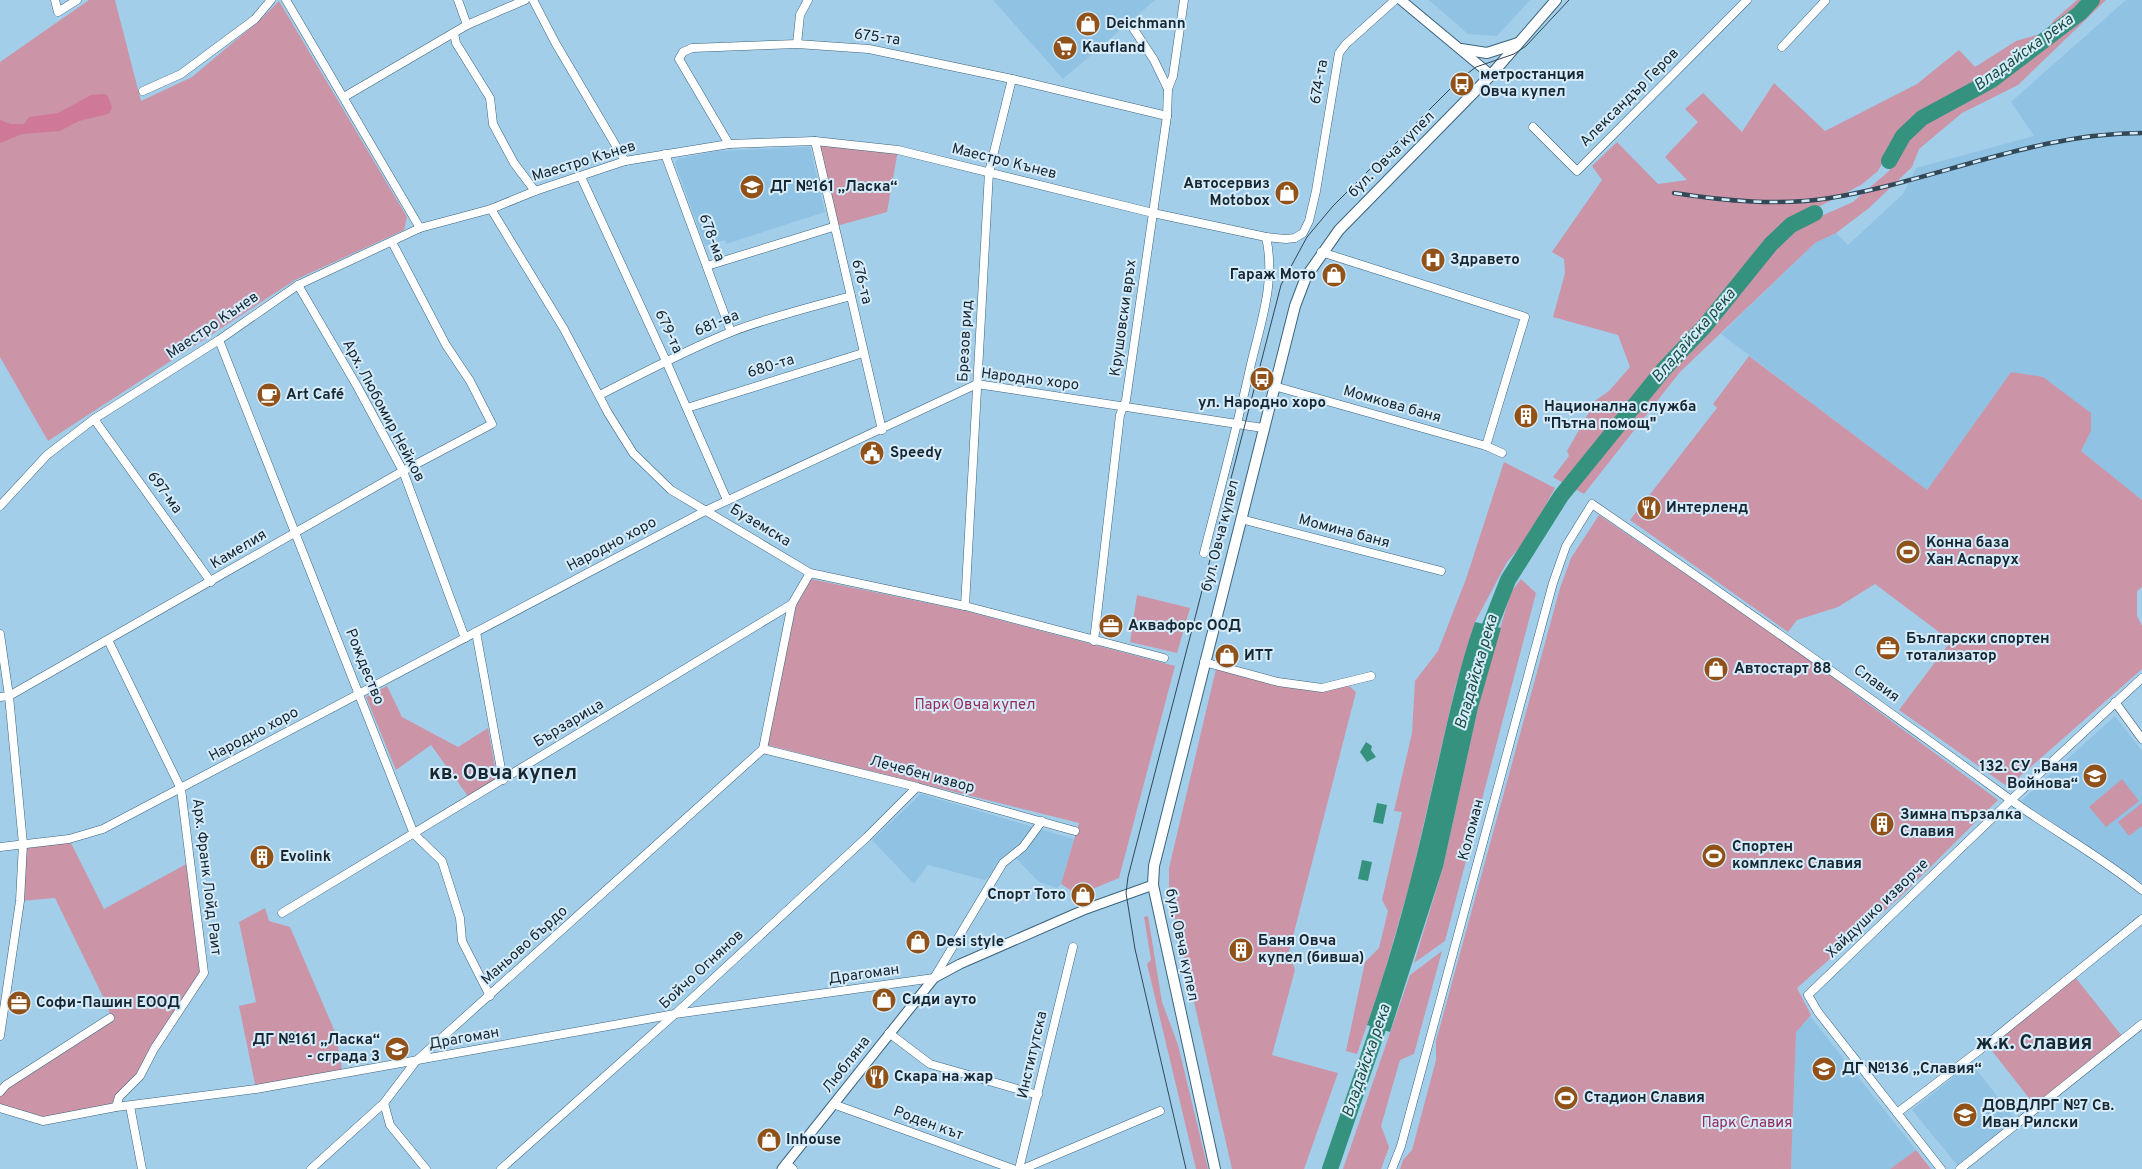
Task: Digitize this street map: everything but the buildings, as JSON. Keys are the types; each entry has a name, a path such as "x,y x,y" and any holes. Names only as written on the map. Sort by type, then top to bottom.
{"main road":[{"name":"бул. Овча купел","path":"1216,1169 1152,885 1154,866 1204,662 1295,306 1306,277 1339,230 1491,75 1556,0"},
{"path":"1461,49 1487,53 1518,43"}],"street":[{"path":"55,0 58,12 77,0"},
{"path":"143,91 181,74 254,19 271,0"},
{"path":"286,0 420,228"},
{"path":"458,0 467,25"},
{"path":"344,97 467,25 526,0"},
{"path":"533,0 556,44 625,161"},
{"path":"797,44 800,15 808,0"},
{"name":"Крушовски връх","path":"1094,641 1120,415 1123,407 1154,213 1167,116 1168,89 1173,76 1184,0"},
{"name":"674-та","path":"1316,191 1339,53 1346,44 1395,0"},
{"path":"1401,0 1491,75"},
{"name":"Александър Геров","path":"1533,127 1577,171 1747,0"},
{"path":"1782,46 1825,0 1831,7"},
{"path":"1132,25 1154,60 1168,89"},
{"path":"454,33 456,43 490,98 493,124 514,163 535,191"},
{"name":"675-та","path":"729,144 680,59 683,52 692,48 797,44 869,49 1012,79 1167,116"},
{"name":"Брезов рид","path":"965,606 989,172 1012,79"},
{"name":"Маестро Кънев","path":"0,506 47,454 94,419 219,340 298,285 420,228 491,209 535,191 625,161 729,144 815,141 898,150 1154,213 1266,237 1286,239 1303,233 1316,191"},
{"name":"676-та","path":"815,141 833,227 882,430"},
{"name":"678-ма","path":"665,154 731,332"},
{"name":"679-та","path":"580,177 666,360 727,500"},
{"name":"Буземска","path":"491,209 564,329 608,413 633,453 671,490 810,572 965,606 1164,658"},
{"path":"707,266 833,227"},
{"path":"1204,553 1238,424 1270,279 1270,254 1266,237"},
{"name":"Камелия","path":"0,697 9,696 403,471 492,424 470,381 446,345 392,242"},
{"path":"1322,252 1525,317 1486,446"},
{"name":"Арх. Любомир Нейков","path":"298,285 357,386 403,471 465,638"},
{"name":"681-ва","path":"600,395 666,360 731,332 770,318 851,296"},
{"name":"Рождество","path":"219,340 414,834 442,861 460,918 462,941 490,996"},
{"name":"680-та","path":"687,408 863,353"},
{"name":"Народно хоро","path":"0,847 69,839 103,829 707,510 882,430 977,384 1263,428"},
{"name":"Момкова баня","path":"1274,386 1486,446 1502,453"},
{"name":"697-ма","path":"94,419 211,582"},
{"name":"Славия","path":"1592,504 1780,633 2011,800 2093,854 2142,890"},
{"name":"Коломан","path":"1392,1169 1401,1146 1553,583 1566,546 1592,504"},
{"name":"Момина баня","path":"1241,519 1441,571"},
{"path":"763,749 792,604 810,572"},
{"name":"Бързарица","path":"282,913 792,604"},
{"path":"476,632 503,780"},
{"path":"0,634 9,696 23,844 20,902 2,1012 0,1036"},
{"name":"Арх. Франк Лойд Раит","path":"108,640 181,789 204,973 154,1049 140,1076 119,1097 116,1107"},
{"path":"1204,662 1278,682 1322,688 1371,676"},
{"name":"Хайдушко изворче","path":"1897,1113 1818,1012 1808,995 2011,800 2142,678"},
{"path":"2115,702 2142,739"},
{"name":"Лечебен извор","path":"763,749 917,787 1075,831"},
{"name":"Маньово бърдо","path":"311,1169 384,1102 416,1061 763,749"},
{"name":"Бойчо Огнянов","path":"501,1169 675,1014 867,837 917,787"},
{"name":"Любляна","path":"787,1167 833,1104 934,978 1003,863 1024,846 1042,821"},
{"name":"Любляна","path":"934,978 960,964 1079,912 1126,893 1152,885"},
{"path":"1941,1169 1897,1113 1985,1046 2142,919"},
{"name":"Институтска","path":"1019,1169 1073,947"},
{"name":"Драгоман","path":"0,1108 43,1120 116,1107 256,1089 675,1014 934,978"},
{"path":"0,1092 6,1085 110,1018"},
{"path":"1960,1169 2142,1024"},
{"path":"889,1033 930,1064 1038,1095"},
{"path":"384,1102 390,1125 426,1169"},
{"name":"Роден кът","path":"833,1104 1013,1169"},
{"path":"130,1106 142,1169"},
{"path":"1023,1169 1160,1111"}],"shaded area":[{"name":"Kaufland","path":"993,0 1155,0 1063,79"},
{"path":"1429,0 1530,0 1497,36 1468,34"},
{"path":"2126,0 2142,0 2142,500 2081,451 2091,431 2011,372 1927,490 1721,334 1815,243 1836,233 1848,245 1903,194 1916,168 2034,136 2011,102"},
{"path":"104,94 108,96 112,108 108,114 79,121 60,131 22,134 0,143 0,120 11,124 24,124 29,117 58,113 91,95"},
{"name":"ДГ №161 „Ласка“","path":"810,147 825,212 726,244 725,240 705,246 675,163 678,159 717,151"},
{"name":"132. СУ „Ваня Войнова“","path":"2115,716 2142,751 2142,883 2021,801"},
{"path":"921,794 1074,839 1061,884 1057,888 1039,882 1014,856 985,880 928,865 914,884 872,840"},
{"name":"ДГ №136 „Славия“","path":"1810,1016 1916,1150 1890,1169 1791,1169 1796,1032"},
{"name":"ДОВДЛРГ №7 Св. Иван Рилски","path":"1971,1063 2017,1121 1958,1166 1912,1110"}],"green space":[{"path":"89,0 115,0 141,101 192,77 260,20 279,1 407,217 404,230 295,280 48,441 0,357 0,62"},
{"path":"2077,0 2085,0 2070,15 1983,81 1942,101 1912,121 1896,137 1878,171 1861,185 1785,224 1765,245 1715,308 1660,367 1563,483 1553,477 1569,456 1567,451 1596,400 1609,391 1630,367 1618,335 1553,317 1565,273 1564,259 1552,252 1602,180 1592,166 1617,142 1658,184 1687,180 1665,157 1698,122 1685,109 1703,93 1742,132 1774,83 1825,131 1917,84 1959,50 1975,67 2016,41 2047,32 2053,21"},
{"path":"2099,0 2106,0 2018,85 1962,113 1919,149 1912,167 1869,208 1836,233 1815,243 1680,372 1584,494 1575,489 1675,366 1736,297 1777,244 1794,228 1853,202 1889,171 1910,136 1924,123 2002,79 2074,23"},
{"path":"815,141 898,150 887,212 833,227"},
{"name":"Конна база Хан Аспарух","path":"1749,356 1927,490 2011,372 2043,377 2091,413 2091,431 2081,451 2142,500 2142,587 2137,591 2137,616 2142,626 2142,669 2008,787 1899,710 1951,641 1875,584 1838,607 1797,620 1788,632 1630,520 1717,408 1713,404"},
{"path":"1504,462 1555,488 1527,539 1507,562 1475,622 1455,688 1411,879 1382,981 1357,1054 1346,1051 1365,962 1379,948 1388,911 1382,900 1402,812 1394,811 1412,733 1415,681 1438,651 1466,579"},
{"name":"Спортен комплекс Славия","path":"1599,515 1778,637 1998,800 1900,897 1797,988 1811,1015 1796,1032 1791,1169 1400,1169 1403,1160 1412,1150 1436,1060 1436,1041 1560,588 1571,558"},
{"name":"Парк Овча купел","path":"811,579 966,611 1175,666 1119,878 1078,895 1061,884 1079,823 767,745 796,606"},
{"path":"1521,579 1536,593 1445,941 1414,963 1443,867 1483,685 1511,592"},
{"path":"1137,595 1190,608 1177,653 1130,642"},
{"path":"1216,669 1278,686 1323,692 1348,685 1356,692 1289,952 1295,970 1272,1055 1338,1073 1304,1169 1232,1169 1169,892 1169,868"},
{"path":"387,686 402,717 458,747 488,728 498,783 470,799 431,745 396,770 366,697"},
{"path":"2122,779 2139,801 2106,827 2089,807"},
{"path":"2142,803 2142,826 2129,836 2118,822"},
{"path":"69,839 104,909 190,862 204,973 140,1076 119,1097 116,1107 43,1121 0,1108 0,1092 110,1017 108,1007 55,898 20,901 23,844"},
{"path":"265,908 269,921 290,927 335,1032 343,1073 256,1089 239,1006 256,1002 239,922"},
{"path":"1148,916 1162,1002 1178,1045 1208,1169 1196,1169 1147,964 1151,960 1144,917"},
{"path":"1442,951 1414,1054 1400,1060 1381,1126 1389,1147 1381,1169 1343,1169 1410,975"},
{"path":"2075,977 2122,1036 2036,1107 1989,1047"},
{"path":"1916,1150 1931,1169 1890,1169"}],"water":[{"path":"1475,622 1501,628 1478,708 1443,867 1390,1032 1367,1025 1402,913 1456,688"},
{"path":"1366,742 1372,746 1371,750 1376,757 1367,762 1360,752"},
{"path":"1377,803 1387,805 1383,824 1373,822"},
{"path":"1362,860 1372,862 1368,881 1358,879"}],"waterway":[{"name":"Владайска река","path":"1889,161 1903,136 1922,118 1992,80 2080,13 2092,0"},
{"name":"Владайска река","path":"1482,646 1508,580 1561,496 1664,369 1704,327 1771,244 1791,225 1815,213"},
{"name":"Владайска река","path":"1330,1169 1385,1008"}],"tram line":[{"path":"1186,1169 1135,949 1126,893 1128,877 1281,285 1307,237 1333,206 1459,80 1476,67 1514,54 1526,46 1569,0"}],"railway":[{"path":"1674,193 1752,202 1791,202 1830,198 1908,181 1985,159 2062,141 2102,135 2142,133"}],"place":[{"name":"Deichmann","path":"1088,24"},
{"name":"Kaufland","path":"1065,48"},
{"name":"метростанция Овча купел","path":"1462,84"},
{"name":"ДГ №161 „Ласка“","path":"752,187"},
{"name":"Автосервиз Motobox","path":"1287,193"},
{"name":"Здравето","path":"1433,260"},
{"name":"Гараж Мото","path":"1334,275"},
{"name":"ул. Народно хоро","path":"1262,379"},
{"name":"Art Café","path":"269,395"},
{"name":"Национална служба \"Пътна помощ\"","path":"1526,416"},
{"name":"Speedy","path":"872,453"},
{"name":"Интерленд","path":"1649,508"},
{"name":"Конна база Хан Аспарух","path":"1908,552"},
{"name":"Аквафорс ООД","path":"1111,626"},
{"name":"Български спортен тотализатор","path":"1888,648"},
{"name":"ИТТ","path":"1227,656"},
{"name":"Автостарт 88","path":"1716,669"},
{"name":"132. СУ „Ваня Войнова“","path":"2095,776"},
{"name":"Зимна пързалка Славия","path":"1882,824"},
{"name":"Спортен комплекс Славия","path":"1714,856"},
{"name":"Evolink","path":"262,857"},
{"name":"Спорт Тото","path":"1083,895"},
{"name":"Desi style","path":"918,942"},
{"name":"Баня Овча купел (бивша)","path":"1241,950"},
{"name":"Сиди ауто","path":"884,1000"},
{"name":"Софи-Пашин ЕООД","path":"19,1003"},
{"name":"ДГ №161 „Ласка“ - сграда 3","path":"397,1049"},
{"name":"ДГ №136 „Славия“","path":"1824,1069"},
{"name":"Скара на жар","path":"877,1077"},
{"name":"Стадион Славия","path":"1566,1098"},
{"name":"ДОВДЛРГ №7 Св. Иван Рилски","path":"1965,1115"},
{"name":"Inhouse","path":"769,1140"}],"district":[{"name":"кв. Овча купел","path":"503,774"},
{"name":"ж.к. Славия","path":"2034,1044"}],"park label":[{"name":"Парк Славия","path":"1747,1123"}]}
